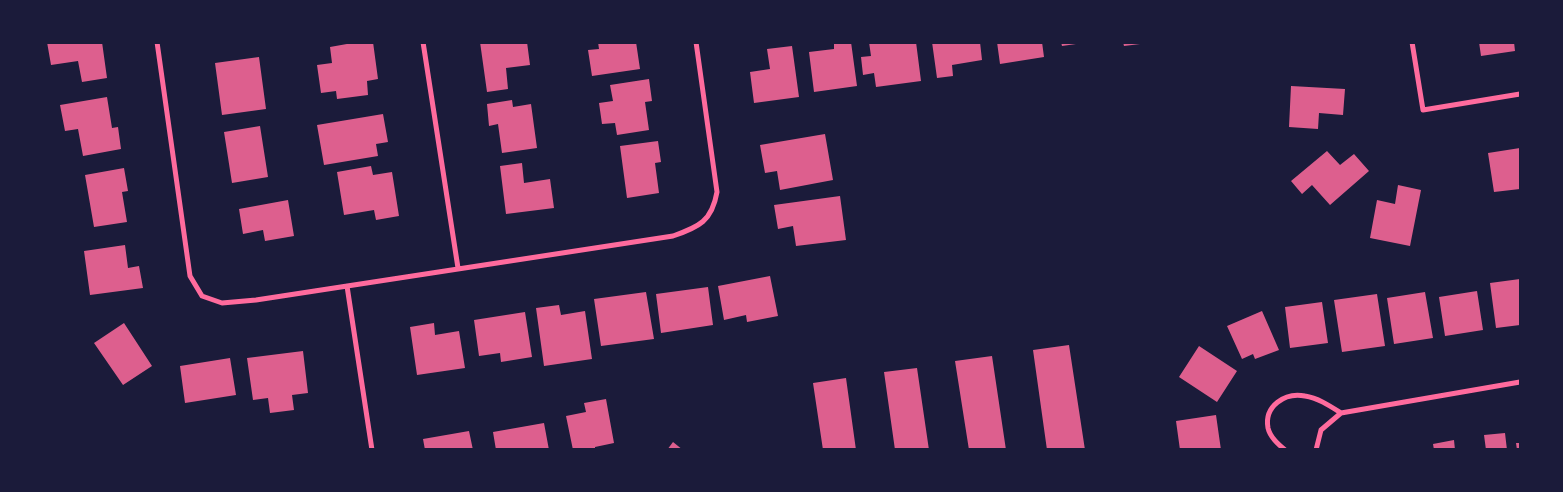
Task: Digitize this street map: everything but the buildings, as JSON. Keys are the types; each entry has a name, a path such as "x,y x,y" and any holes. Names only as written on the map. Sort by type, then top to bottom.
{"street":[{"path":"157,42 190,276 202,296 222,303 348,286 673,236 692,229 707,219 715,206 717,192 696,42"},
{"path":"423,42 458,268"},
{"path":"1412,42 1424,110 1520,94"},
{"path":"348,286 372,450"},
{"path":"1316,450 1321,430 1341,412 1520,382"},
{"path":"1285,450 1275,441 1268,429 1268,414 1276,402 1288,396 1304,395 1341,412"}]}
